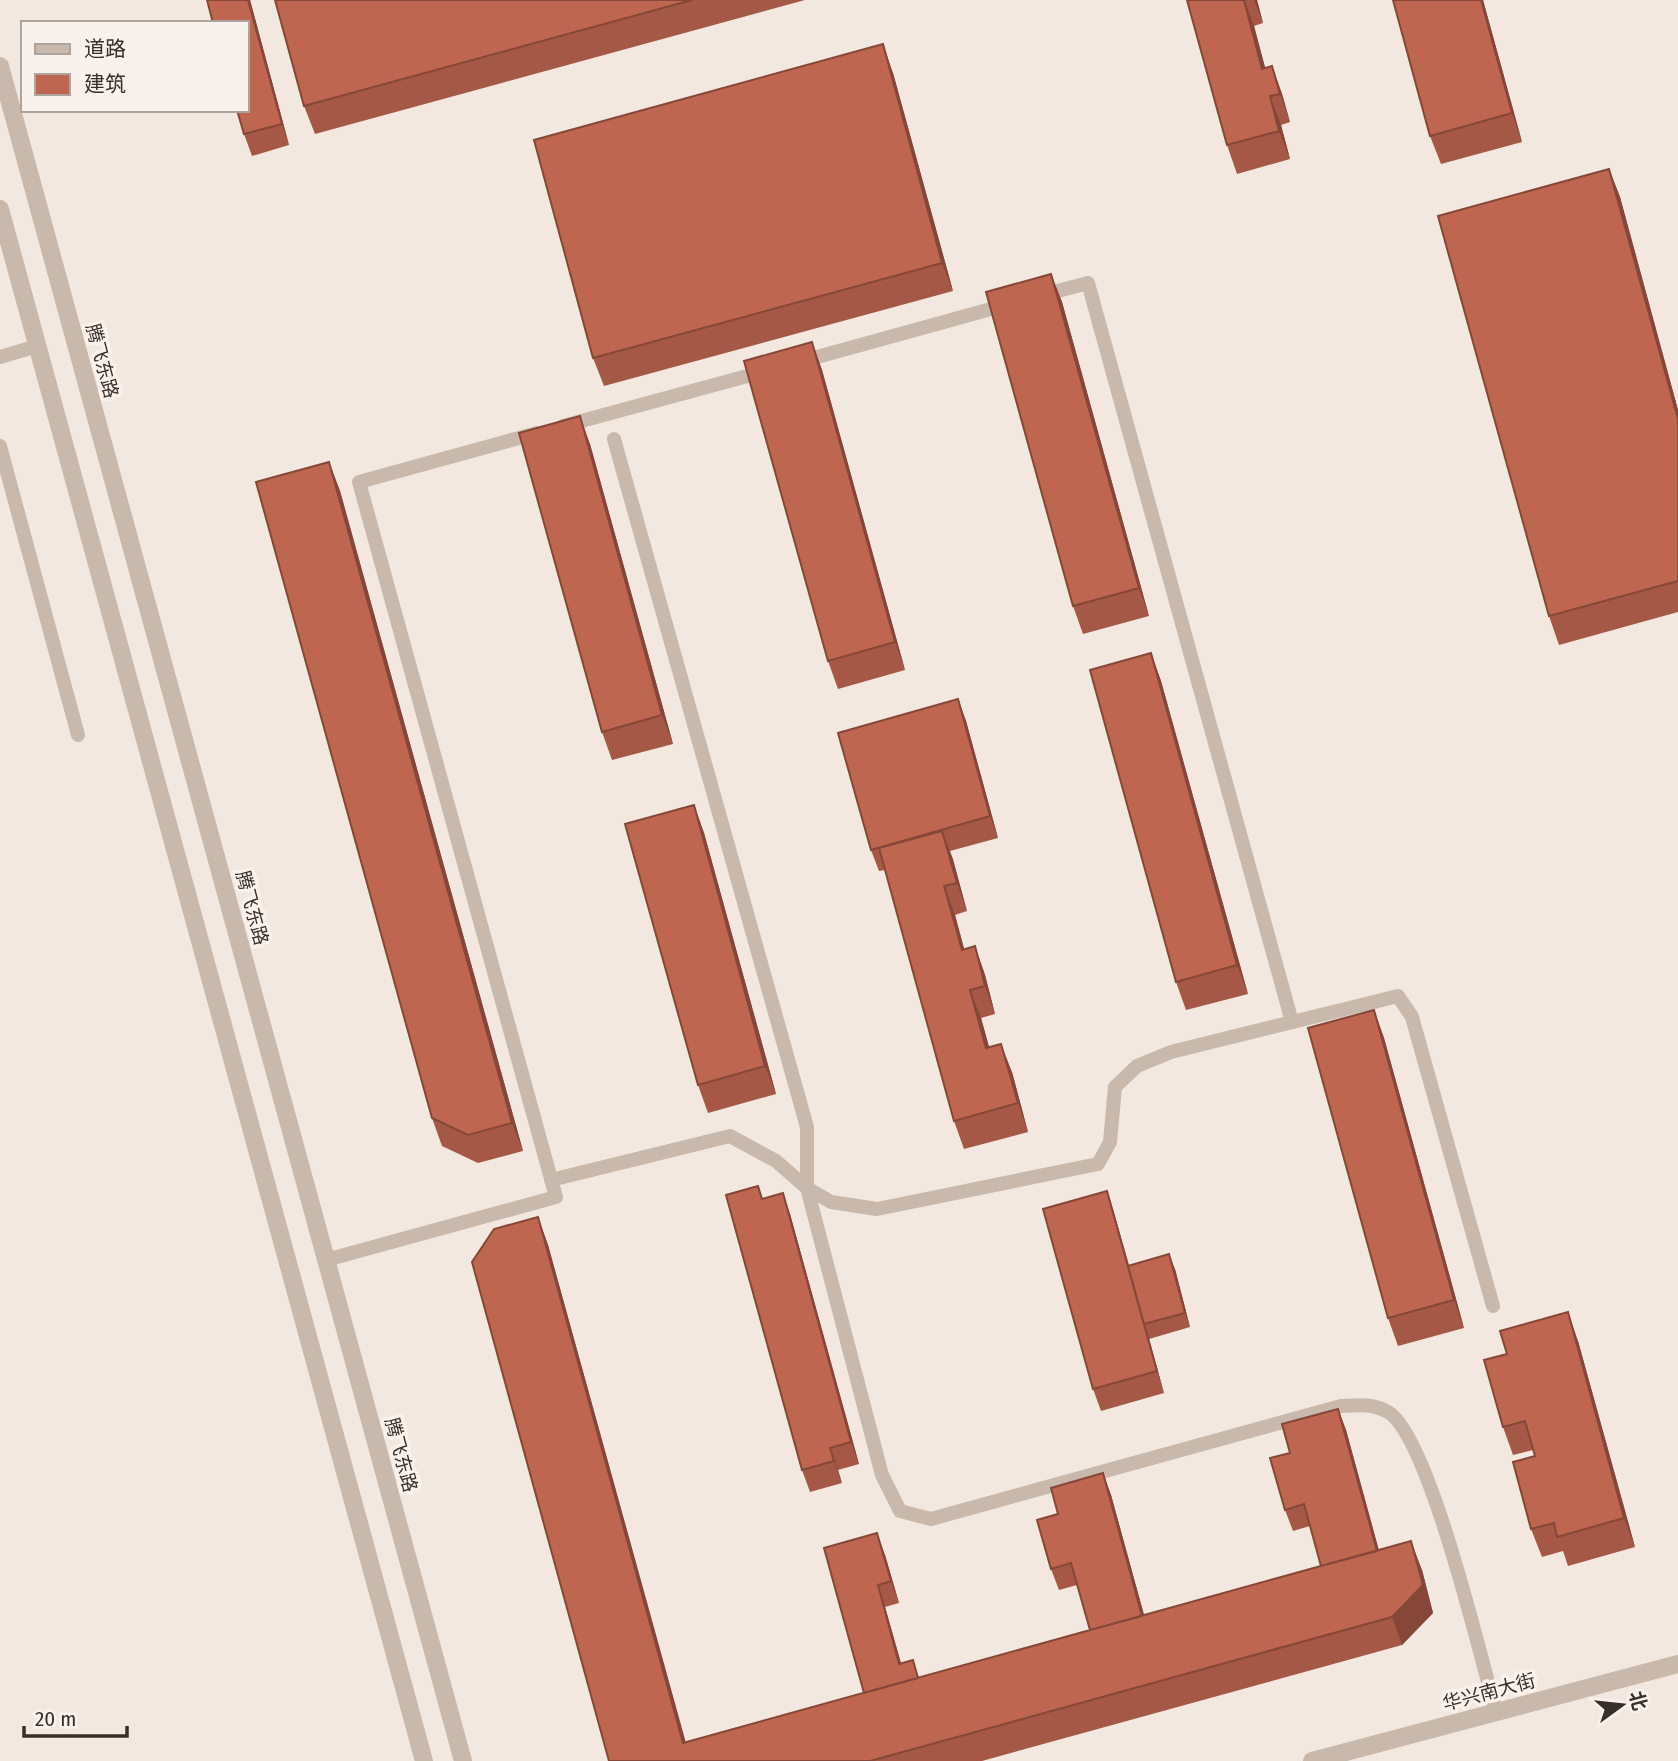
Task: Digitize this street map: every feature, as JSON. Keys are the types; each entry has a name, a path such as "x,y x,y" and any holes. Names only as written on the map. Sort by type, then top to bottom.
{"street":[{"name":"腾飞东路","path":"0,65 463,1761"},
{"path":"0,209 424,1761"},
{"name":"华兴南大街","path":"1312,1761 1678,1664"}],"lane":[{"path":"326,1260 556,1197 359,482 1088,283 1292,1022"},
{"path":"0,356 37,346"},
{"path":"614,439 807,1127 807,1188 882,1475 900,1511 931,1519 1341,1406 1368,1405 1390,1413 1409,1439 1445,1524 1496,1713"},
{"path":"0,446 78,735"},
{"path":"551,1180 730,1136 775,1161 807,1188 831,1202 877,1209 1098,1164 1110,1142 1115,1087 1138,1066 1171,1052 1398,996 1412,1017 1493,1306"}],"building":[{"path":"207,0 248,0 282,124 244,134 238,112 248,112 248,21 212,21"},
{"path":"275,0 692,0 304,106"},
{"path":"1187,0 1244,0 1262,69 1272,66 1280,94 1270,96 1279,131 1227,145"},
{"path":"1393,0 1481,0 1512,113 1430,136"},
{"path":"883,44 942,263 593,358 534,140"},
{"path":"1609,169 1678,419 1678,581 1549,616 1438,216"},
{"path":"1051,274 1139,588 1073,606 986,292"},
{"path":"812,342 895,642 828,661 744,361"},
{"path":"580,416 662,715 602,732 519,433"},
{"path":"329,462 512,1123 468,1135 432,1118 256,482"},
{"path":"1151,653 1237,965 1176,982 1090,670"},
{"path":"958,699 990,816 871,850 838,733"},
{"path":"694,805 765,1066 698,1085 625,824"},
{"path":"942,831 957,883 944,886 962,950 975,946 985,986 970,990 986,1048 1001,1044 1018,1103 954,1121 879,848"},
{"path":"1374,1010 1454,1300 1388,1318 1308,1028"},
{"path":"758,1186 762,1199 783,1193 851,1442 830,1448 834,1461 802,1470 726,1195"},
{"path":"1107,1191 1157,1371 1093,1389 1043,1209"},
{"path":"538,1217 683,1743 1411,1541 1423,1585 1392,1617 870,1761 609,1761 472,1262 494,1229"},
{"path":"1169,1254 1185,1313 1144,1324 1128,1266"},
{"path":"1568,1312 1624,1518 1557,1537 1554,1523 1531,1529 1513,1462 1535,1456 1525,1421 1503,1427 1484,1360 1507,1354 1500,1331"},
{"path":"1338,1409 1377,1551 1321,1566 1304,1504 1285,1510 1270,1458 1290,1453 1282,1424"},
{"path":"1103,1473 1142,1616 1090,1630 1071,1563 1051,1569 1037,1520 1058,1514 1051,1488"},
{"path":"877,1533 891,1581 878,1585 899,1664 913,1660 918,1678 864,1693 824,1548"}]}
